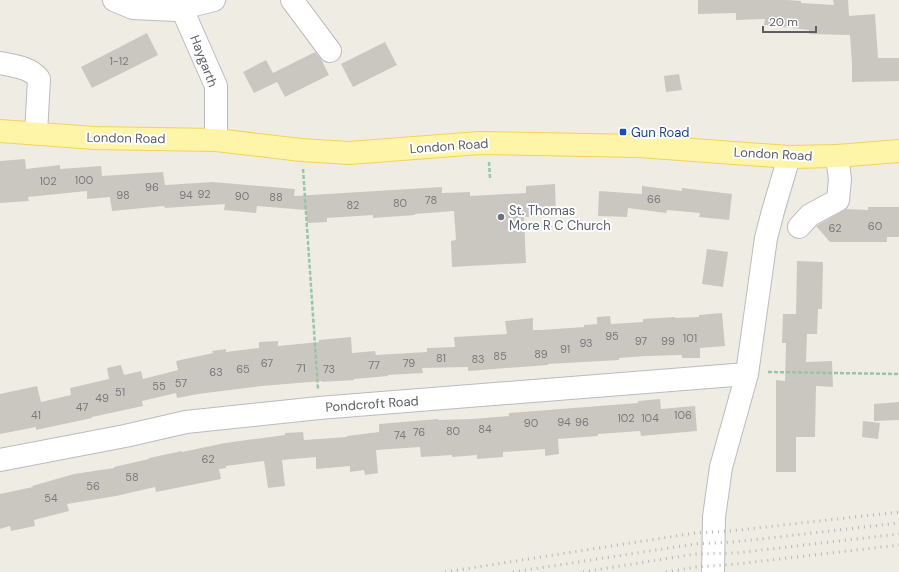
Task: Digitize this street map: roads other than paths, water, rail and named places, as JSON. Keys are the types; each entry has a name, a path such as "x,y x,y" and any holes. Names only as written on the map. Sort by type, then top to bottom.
{"main road":[{"name":"London Road","path":"0,131 94,138 216,140 301,150 349,153 480,143 639,146 789,157 837,156 899,151"}],"street":[{"path":"114,0 133,8 175,10 214,0"},
{"path":"292,0 330,51"},
{"name":"Haygarth","path":"182,9 216,86 216,140"},
{"path":"0,63 28,70 34,73 39,79 36,133"},
{"path":"799,227 810,215 838,200 840,179 837,156"},
{"path":"713,572 714,517 721,466 747,374 766,238 772,210 789,157"},
{"name":"Pondcroft Road","path":"0,460 125,436 186,422 319,408 747,374"}],"railway":[{"path":"445,572 695,533 730,531 899,512"},
{"path":"513,572 695,544 734,542 899,523"},
{"path":"583,572 695,554 736,553 899,534"},
{"path":"666,572 696,567 737,564 899,545"}],"place":[{"name":"Gun Road","path":"623,132"},
{"name":"St. Thomas More R C Church","path":"501,217"}]}
